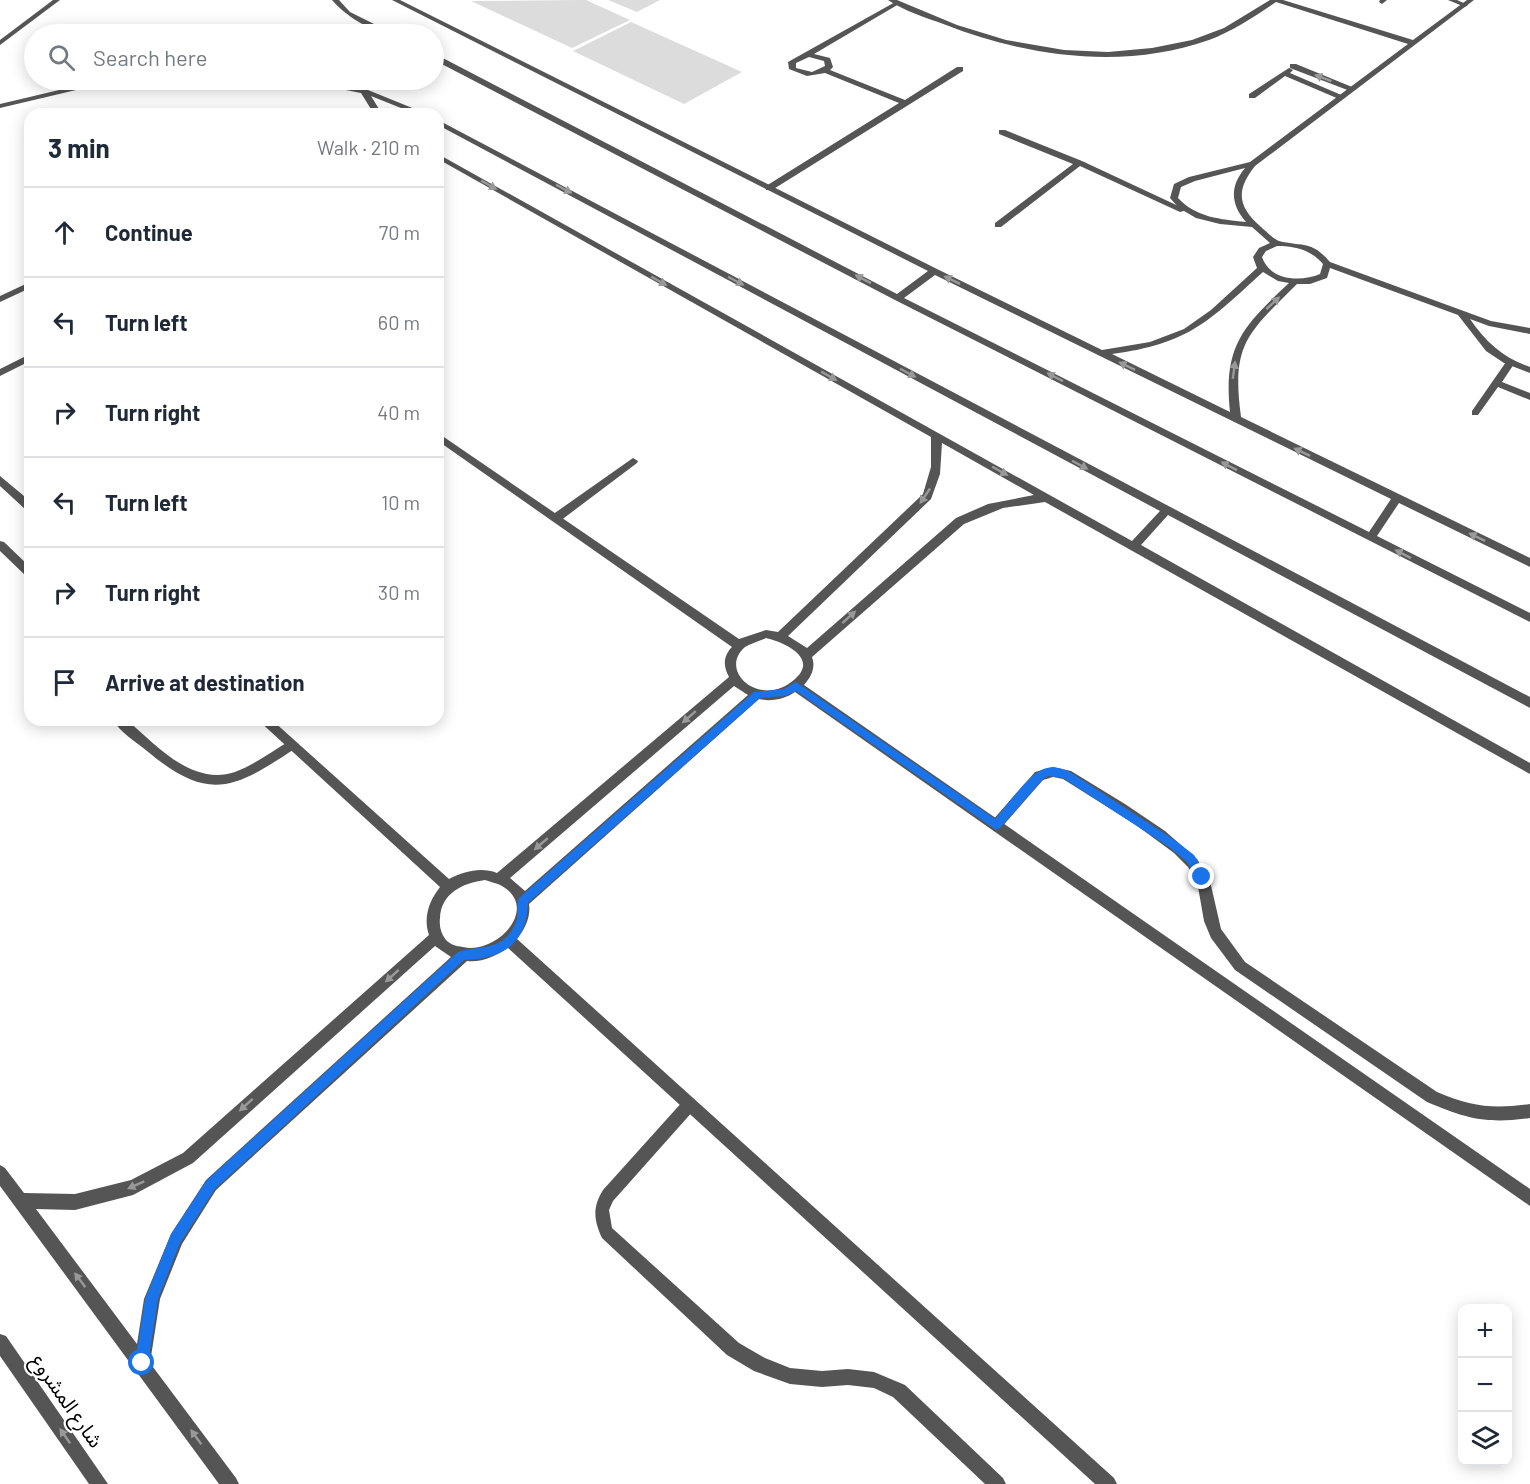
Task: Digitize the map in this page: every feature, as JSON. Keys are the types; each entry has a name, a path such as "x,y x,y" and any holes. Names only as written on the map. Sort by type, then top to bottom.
{"street":[{"path":"25,24 57,0"},
{"path":"335,0 348,13 370,24"},
{"path":"395,0 443,24"},
{"path":"905,104 826,71 805,74 793,69 792,62 808,55 894,1 966,30 1021,46 1082,53 1143,52 1196,42 1242,20 1276,0 1414,43"},
{"path":"1451,0 1468,2"},
{"path":"1275,243 1252,225 1240,208 1235,192 1240,176 1252,164 1468,2"},
{"path":"0,43 24,25"},
{"path":"444,25 934,271 1530,563"},
{"path":"808,55 827,60 829,67 826,71"},
{"path":"444,62 898,298 1530,618"},
{"path":"1252,96 1296,64 1353,89"},
{"path":"769,188 960,69"},
{"path":"1284,73 1342,97"},
{"path":"0,106 68,90"},
{"path":"359,90 408,108"},
{"path":"364,91 374,108"},
{"path":"444,125 1530,703"},
{"path":"1002,132 1079,162 1205,219 1252,225"},
{"path":"444,159 1530,769"},
{"path":"998,225 1079,162"},
{"path":"1183,210 1174,198 1177,186 1192,179 1252,164"},
{"path":"1327,264 1324,276 1316,281 1294,283 1281,280 1261,268 1257,260 1258,252 1264,246 1275,243 1291,243 1307,247 1320,254 1327,264 1489,323 1530,331"},
{"path":"1100,353 1138,348 1170,339 1198,325 1261,268"},
{"path":"898,298 934,271"},
{"path":"1236,419 1232,393 1233,368 1240,344 1251,324 1294,283"},
{"path":"0,299 24,288"},
{"path":"1461,313 1482,344 1509,364 1530,370"},
{"path":"0,373 24,360"},
{"path":"1475,413 1509,364"},
{"path":"1496,383 1530,397"},
{"path":"781,636 927,496 936,476 939,456 936,436"},
{"path":"444,440 738,645"},
{"path":"556,518 633,461"},
{"path":"0,480 24,502"},
{"path":"806,656 960,521 979,510 1001,503 1050,498"},
{"path":"1370,537 1397,498"},
{"path":"1133,547 1166,511"},
{"path":"0,545 24,567"},
{"path":"766,634 781,636 796,644 806,656 807,666 804,677 785,693 758,694 743,689 734,679 730,668 731,656 738,645 750,637 766,634"},
{"path":"502,877 734,679"},
{"path":"796,686 1530,1198"},
{"path":"523,901 758,694"},
{"path":"126,726 182,773 205,782 234,780 261,767 292,745"},
{"path":"271,726 449,887"},
{"path":"996,825 1039,776 1047,772 1067,775 1172,844 1190,859 1202,877 1211,921 1218,937 1240,966 1432,1097 1461,1110 1492,1116 1530,1111"},
{"path":"485,874 502,877 516,887 523,901 522,922 509,941 487,954 462,956 447,949 436,937 432,920 437,902 449,887 466,877 485,874"},
{"path":"21,1201 75,1202 87,1199 133,1187 188,1158 436,937"},
{"path":"509,941 1108,1484"},
{"path":"142,1363 152,1299 176,1239 211,1185 462,956"},
{"path":"689,1105 612,1189 602,1203 601,1219 607,1233 733,1348 760,1365 790,1376 874,1380 899,1391 997,1484"},
{"path":"0,1173 230,1484"},
{"name":"شارع المشروع","path":"0,1342 99,1484"}],"shaded area":[{"path":"586,0 630,20 572,48 471,1"},
{"path":"608,0 660,0 637,12"},
{"path":"631,22 742,72 684,104 573,51"}],"route":[{"path":"142,1363 152,1299 176,1239 211,1185 462,956 487,954 509,941 522,922 523,901 758,694 785,693 796,686 996,825 1039,776 1047,772 1067,775 1172,844 1190,859 1202,877"}]}
